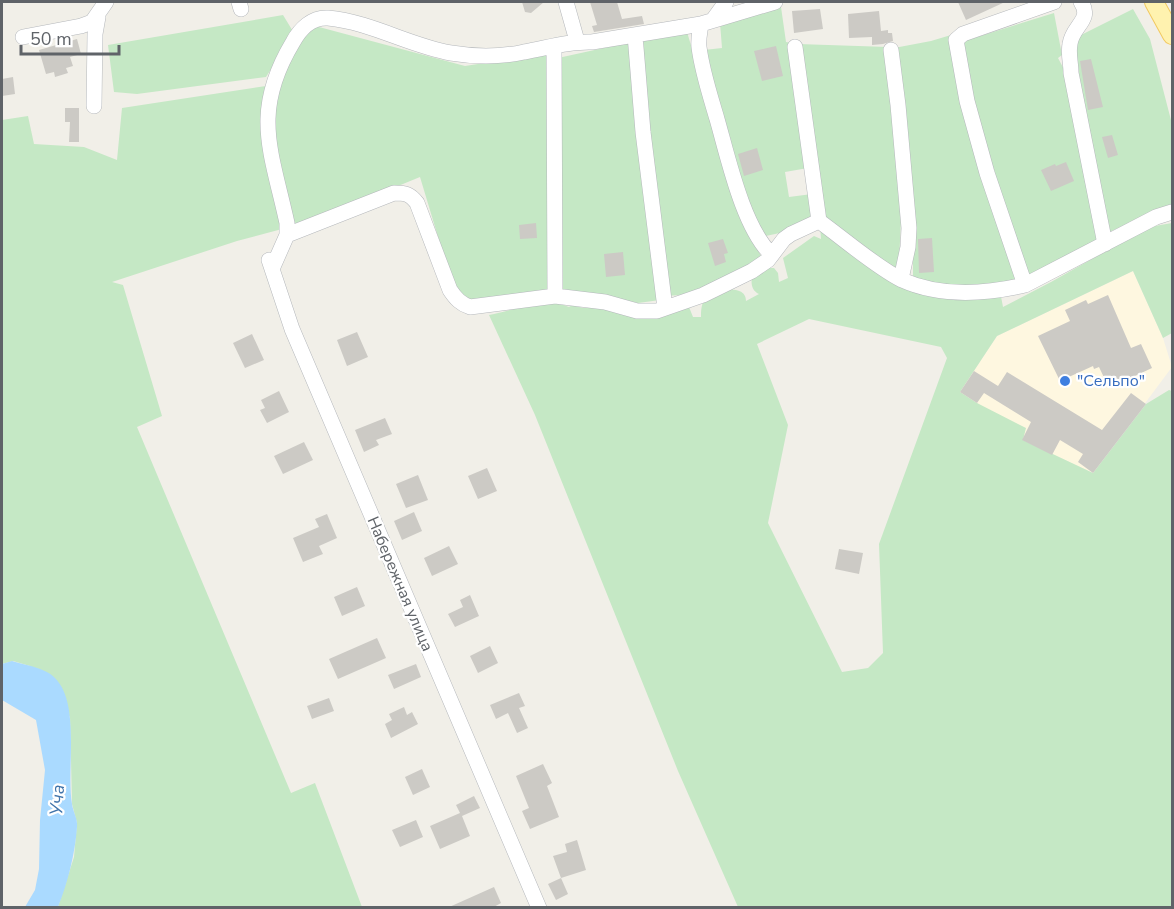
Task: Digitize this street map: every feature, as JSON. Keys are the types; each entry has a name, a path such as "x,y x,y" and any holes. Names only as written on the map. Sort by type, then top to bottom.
{"main road":[{"path":"1154,2 1173,35"}],"street":[{"path":"94,106 95,34 98,17 105,2"},
{"path":"566,2 577,41"},
{"path":"726,2 707,22 699,45 701,59 744,205 766,249 772,255"},
{"path":"1025,285 987,173 968,101 956,40 963,34 1054,2"},
{"path":"1081,2 1086,10 1072,34 1069,45 1071,73 1105,244"},
{"path":"765,3 707,22 592,42 577,41 523,53 475,56 450,53 358,24 327,18 307,24 287,52 276,76 268,108 268,139 287,223 287,235 394,193 405,193 411,195 417,203 450,290 456,299 470,308 555,296 604,302 637,310 657,310 713,290 752,271 768,260 791,234 819,221"},
{"path":"23,37 81,27 98,17"},
{"path":"635,35 643,132 665,308"},
{"path":"554,46 555,296"},
{"path":"795,47 819,221 901,279 950,292 1004,290 1025,285 1156,217 1173,212"},
{"path":"891,50 909,228 908,247 901,279"},
{"name":"Набережная улица","path":"287,235 270,263 297,339 539,908"}],"shaded area":[{"name":"\"Сельпо\"","path":"1133,271 1163,338 1172,367 1093,473 1022,440 960,392 997,336"}],"green space":[{"path":"781,7 786,42 791,43 808,168 785,172 789,197 812,194 815,213 800,225 783,232 763,236 748,205 704,50 722,48 720,23"},
{"path":"1133,9 1150,39 1172,124 1172,207 1156,211 1107,233 1073,50 1079,36"},
{"path":"1054,13 1062,55 1058,58 1067,75 1100,240 1027,277 992,176 961,42"},
{"path":"283,15 294,33 266,77 137,94 114,92 108,45"},
{"path":"319,27 465,66 549,53 549,288 541,293 477,302 461,298 445,260 420,177 298,227 290,222 273,140 273,98 302,36 309,28"},
{"path":"687,32 737,199 762,259 701,289 667,295 649,153 641,39"},
{"path":"951,35 1020,283 999,286 1003,307 1149,227 1172,223 1172,333 1163,338 1133,271 997,336 960,392 1026,428 1023,440 1093,473 1146,404 1169,390 1172,391 1172,907 738,907 678,771 535,415 489,315 529,305 550,303 583,308 689,307 693,317 701,317 704,301 727,289 742,293 746,301 759,294 753,288 752,274 760,268 774,268 778,273 779,282 788,278 783,258 814,236 821,239 820,225 823,219 798,44 888,47 901,219 899,264 893,270 918,278 913,276 913,248 894,48","holes":["809,319 941,347 947,358 879,544 883,653 868,668 842,672 768,523 788,425 757,344"]},
{"path":"631,42 660,300 638,303 562,292 558,58"},
{"path":"266,86 282,229 237,241 112,282 123,285 162,416 137,427 291,793 315,783 362,907 58,907 74,857 77,823 72,804 70,717 30,666 13,661 2,664 2,120 28,116 34,144 84,147 117,160 122,108"}],"water":[{"name":"Уча","path":"12,661 41,669 55,678 63,689 68,704 72,804 77,827 71,868 58,907 25,907 35,890 39,869 40,820 45,770 36,720 2,700 2,664"}],"building":[{"path":"522,2 544,2 531,13 525,12"},
{"path":"590,2 617,2 622,19 642,16 644,24 594,32 592,26 597,25"},
{"path":"958,2 1005,2 966,20"},
{"path":"820,9 823,29 794,33 792,11"},
{"path":"879,11 881,31 888,30 888,33 892,33 893,41 872,45 872,37 849,38 848,14"},
{"path":"77,39 81,54 70,57 73,66 66,68 68,73 55,77 54,72 46,74 39,50"},
{"path":"776,46 783,76 762,81 754,51"},
{"path":"1091,59 1103,107 1088,110 1080,61"},
{"path":"13,77 15,94 2,96 2,79"},
{"path":"65,108 79,108 79,142 69,142 70,122 65,122"},
{"path":"1112,135 1118,155 1108,158 1102,137"},
{"path":"757,148 763,170 744,176 738,154"},
{"path":"1066,162 1074,181 1051,191 1041,170"},
{"path":"536,223 537,238 520,239 519,225"},
{"path":"932,238 934,272 919,273 918,239"},
{"path":"723,239 728,253 724,254 726,262 715,266 708,243"},
{"path":"623,252 625,275 606,277 604,254"},
{"path":"1108,295 1131,348 1141,344 1152,368 1109,388 1099,367 1094,369 1093,366 1060,381 1038,336 1070,321 1065,310 1086,300 1088,304"},
{"path":"357,332 368,357 347,366 337,340"},
{"path":"252,334 264,360 245,368 233,343"},
{"path":"974,371 998,386 1007,372 1102,430 1131,393 1146,404 1093,473 1078,462 1083,454 1060,440 1052,455 1022,440 1031,422 984,393 977,403 960,392"},
{"path":"279,391 289,412 267,423 260,410 265,408 261,400"},
{"path":"385,418 392,434 376,440 379,445 364,452 355,430"},
{"path":"304,442 313,460 283,474 274,456"},
{"path":"487,468 497,491 478,499 468,476"},
{"path":"418,475 428,500 406,508 396,484"},
{"path":"414,512 422,531 402,540 394,521"},
{"path":"327,514 337,538 319,546 323,554 303,562 293,538 319,527 315,519"},
{"path":"449,546 458,564 432,576 424,558"},
{"path":"839,549 863,553 859,574 835,569"},
{"path":"357,587 365,606 342,616 334,597"},
{"path":"470,595 479,616 455,627 448,614 463,607 460,600"},
{"path":"377,638 386,658 338,679 329,659"},
{"path":"490,646 498,663 478,673 470,656"},
{"path":"416,664 421,677 394,689 388,675"},
{"path":"519,693 525,706 519,708 528,728 517,733 508,713 496,719 490,705"},
{"path":"329,698 334,711 312,719 307,706"},
{"path":"404,707 407,715 412,712 418,724 391,738 385,724 392,720 389,714"},
{"path":"543,764 552,783 547,786 559,817 530,829 522,811 529,808 516,776"},
{"path":"422,769 430,787 413,795 405,777"},
{"path":"474,796 480,808 462,816 470,836 440,849 430,826 460,813 456,805"},
{"path":"416,820 423,837 400,847 392,830"},
{"path":"577,840 586,870 561,878 553,856 567,852 565,844"},
{"path":"561,878 568,894 556,900 548,884"},
{"path":"494,887 501,903 492,908 447,908"}],"place":[{"name":"\"Сельпо\"","path":"1065,381"}]}
